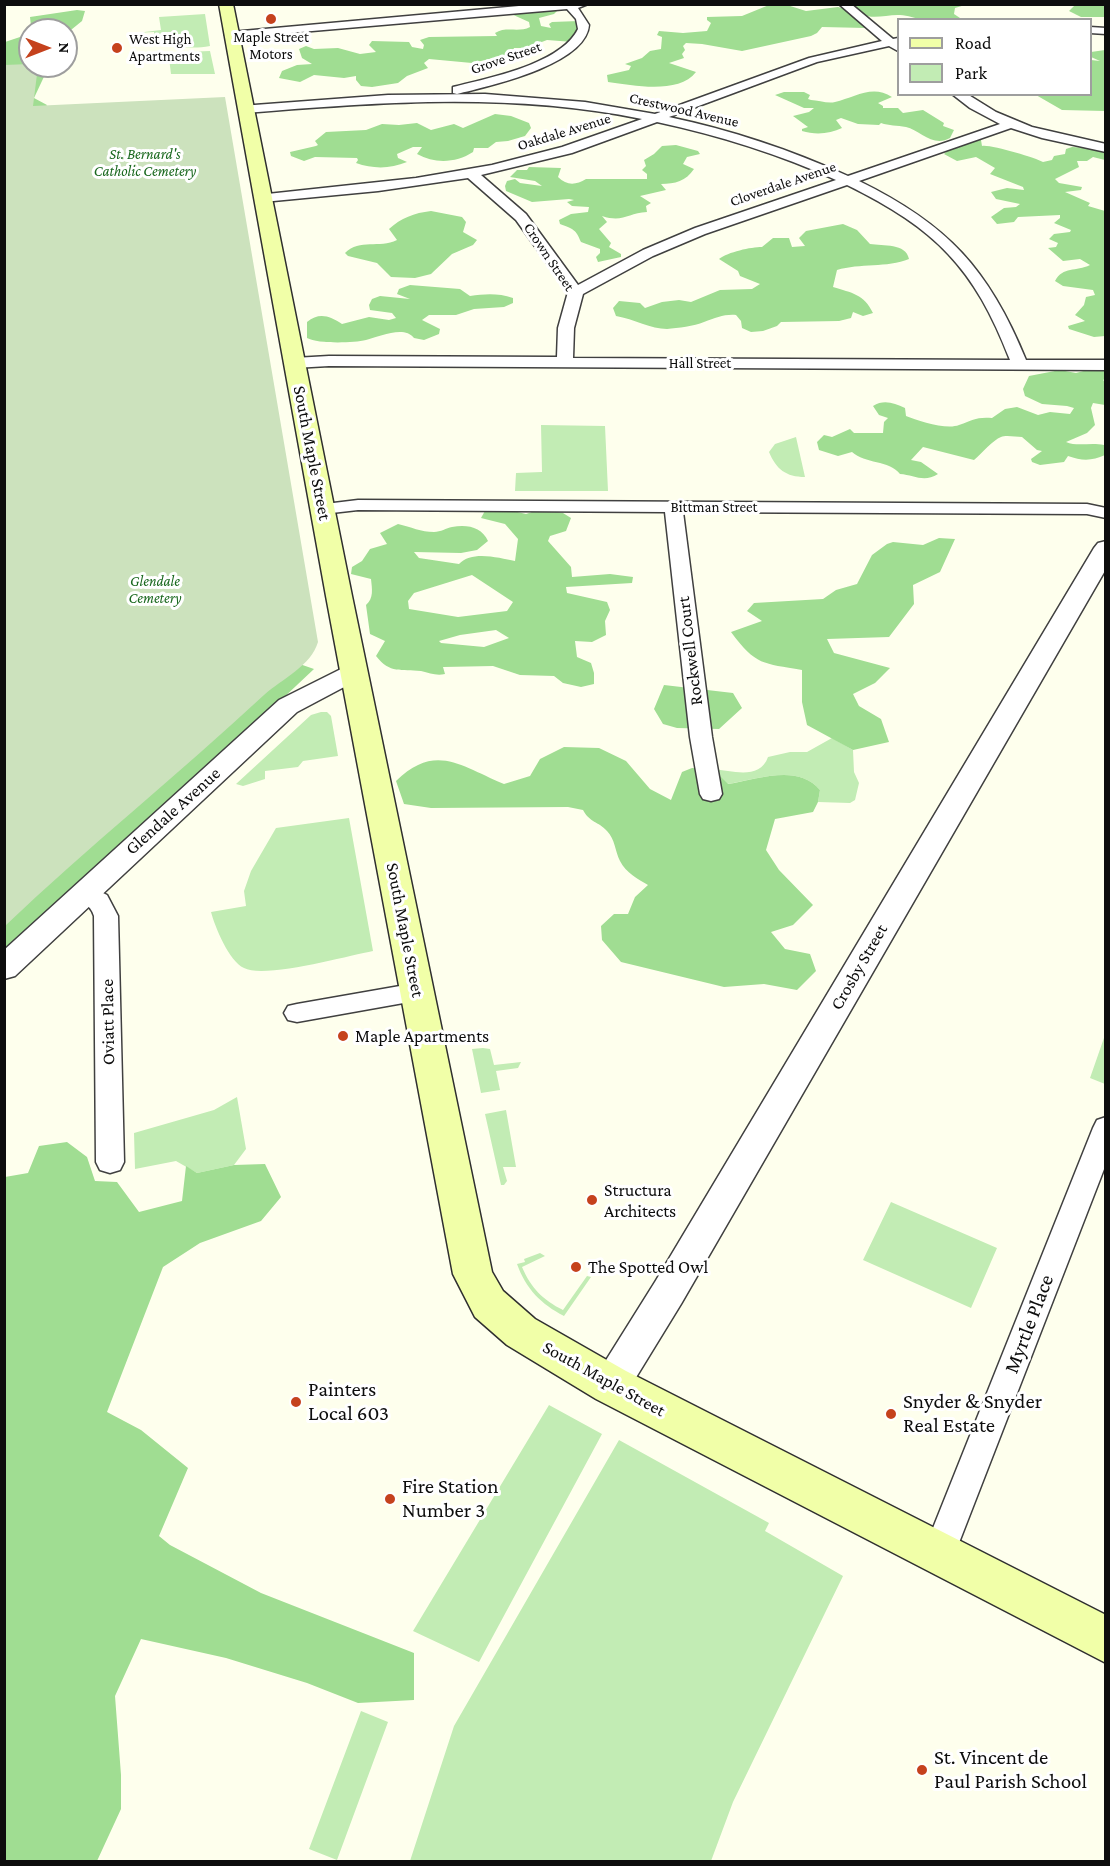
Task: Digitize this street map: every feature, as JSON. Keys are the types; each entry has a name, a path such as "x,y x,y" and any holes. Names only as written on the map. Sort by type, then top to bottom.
{"main road":[{"name":"South Maple Street","path":"226,4 354,672 473,1274 489,1304 521,1332 611,1385 1106,1640"}],"street":[{"path":"231,35 583,4"},
{"path":"844,4 896,44"},
{"name":"Grove Street","path":"435,97 532,67 574,45 582,35 584,28 582,19 571,6"},
{"name":"Oakdale Avenue","path":"263,198 387,187 472,175 566,151 802,64 896,44"},
{"path":"961,96 1008,125 1106,148"},
{"name":"Crestwood Avenue","path":"245,109 435,97 560,104 658,118 781,153 847,180 914,218 958,255 989,294 1020,364"},
{"name":"Cloverdale Avenue","path":"576,292 648,253 700,231 1008,125"},
{"name":"Crown Street","path":"472,175 525,221 542,242 556,269 576,292 566,328 565,362"},
{"name":"Hall Street","path":"294,363 1106,364"},
{"name":"Bittman Street","path":"323,509 358,505 1087,509 1106,513"},
{"name":"Rockwell Court","path":"673,507 701,737 711,794"},
{"name":"Crosby Street","path":"611,1385 668,1293 1106,548"},
{"name":"Glendale Avenue","path":"4,969 288,706 354,672"},
{"name":"Oviatt Place","path":"85,892 97,899 105,909 106,916 110,1162"},
{"path":"297,1013 417,992"},
{"name":"Myrtle Place","path":"939,1553 1106,1128"}],"green space":[{"path":"769,5 787,5 806,11 838,7 845,9 867,26 866,28 822,27 811,36 742,51 686,43 683,46 684,58 669,63 696,72 688,79 668,86 656,87 608,82 607,75 629,70 631,66 625,64 642,58 650,51 661,49 662,37 657,35 659,31 683,33 707,31 711,23 707,17 742,16"},
{"path":"854,5 965,5 955,8 954,14 960,18 915,18 900,15 874,17 858,11"},
{"path":"1075,5 1105,5 1105,17 1081,17 1069,11"},
{"path":"77,10 85,11 82,21 78,24 78,18 30,17"},
{"path":"558,10 554,14 539,18 541,26 551,28 549,24 552,22 579,21 582,24 573,42 547,40 526,48 514,48 512,54 472,63 429,59 424,63 428,68 407,76 398,83 372,87 361,86 356,76 344,78 314,75 300,82 279,78 282,71 297,65 312,64 302,58 299,49 306,46 314,49 338,48 360,54 376,52 369,45 372,41 409,42 412,47 423,49 424,45 420,40 429,37 497,36 495,33 499,31 526,29 530,27 529,22 509,13"},
{"path":"205,14 210,46 196,48 155,46 154,32 136,33 161,30 159,17"},
{"path":"18,38 18,78 43,78 34,98 47,105 5,188 5,42"},
{"path":"1105,50 1105,111 1062,110 1038,96 1092,96 1092,60 1100,61 1092,57 1092,52"},
{"path":"210,51 215,74 171,74 169,58 183,52"},
{"name":"Glendale Cemetery","path":"18,64 18,78 36,78 33,106 225,97 318,642 303,665 264,695 5,926 4,65"},
{"path":"784,92 804,92 810,95 808,99 829,103 863,93 885,93 892,97 878,103 883,108 898,108 903,113 923,110 944,123 943,126 954,130 950,138 938,141 906,127 881,123 879,125 858,124 841,118 836,120 842,128 833,132 802,131 808,127 793,116 809,112 814,108 804,108 775,95"},
{"path":"495,114 511,116 529,123 531,128 525,136 496,142 488,148 474,148 473,152 466,156 453,160 438,161 424,157 417,154 422,147 413,147 397,154 398,158 407,162 388,167 362,165 356,163 357,158 315,157 304,161 291,156 290,152 318,145 315,141 326,132 366,130 382,124 417,123 431,130 454,124 463,128"},
{"path":"975,139 981,140 982,146 1003,149 1043,162 1052,160 1054,156 1065,154 1066,149 1072,147 1105,149 1105,160 1093,157 1087,161 1077,161 1079,167 1055,179 1059,183 1082,187 1081,190 1065,192 1090,203 1088,206 1105,211 1105,336 1094,337 1069,329 1068,326 1085,321 1075,315 1084,305 1086,297 1095,295 1093,290 1063,286 1055,281 1066,271 1090,265 1080,259 1063,261 1048,248 1056,247 1058,243 1049,239 1054,234 1071,230 1054,223 1060,215 1018,217 1014,222 997,224 991,217 1004,208 1016,207 1020,204 996,199 991,192 1007,188 1024,190 1023,187 990,174 995,168 976,157 957,161 944,154"},
{"path":"676,145 698,151 700,154 687,157 683,164 694,169 684,179 661,184 666,190 640,196 651,203 646,206 647,212 620,218 602,216 607,222 599,229 611,243 609,247 621,254 621,257 598,262 596,257 600,249 581,242 574,230 560,224 559,220 571,214 588,212 589,207 572,206 567,202 574,200 569,199 532,202 506,191 507,181 515,179 520,183 542,186 535,181 510,177 517,170 527,170 529,167 561,168 558,177 572,184 586,179 647,179 647,174 642,170 646,166 644,160 662,146"},
{"path":"431,211 462,217 466,222 463,232 477,240 473,245 452,254 431,274 415,278 391,277 377,263 348,256 345,253 357,246 390,243 397,240 389,229 408,217"},
{"path":"843,224 857,230 870,244 893,246 903,250 909,259 892,264 837,270 833,287 861,298 873,313 863,316 853,312 851,318 839,321 781,322 763,331 751,332 742,328 741,321 736,315 724,316 696,325 667,329 616,316 613,308 619,301 640,303 645,308 662,302 679,300 691,302 720,290 752,289 760,284 740,276 738,271 719,259 740,250 762,247 773,238 789,238 792,247 805,246 799,238 806,231"},
{"path":"410,285 460,289 470,296 502,295 513,298 513,303 504,307 474,309 456,315 429,315 422,320 440,329 439,334 424,340 414,338 404,332 353,342 327,342 307,338 307,322 320,316 329,317 342,324 369,317 389,320 396,318 392,313 370,310 369,305 372,299 380,296 410,299 397,294 399,289"},
{"path":"1091,369 1105,369 1103,380 1105,382 1105,405 1093,403 1091,408 1095,425 1087,433 1066,442 1104,445 1105,455 1096,458 1082,459 1068,456 1064,462 1040,465 1032,462 1031,459 1042,451 1037,450 1022,437 1003,436 974,460 923,447 911,460 921,462 938,474 924,478 900,474 890,466 863,459 852,452 838,456 819,450 817,442 824,435 832,437 850,429 854,433 883,433 884,422 888,418 879,415 873,406 885,402 905,408 906,416 911,418 947,426 959,425 978,418 992,418 1005,409 1017,407 1038,415 1050,412 1070,414 1074,408 1042,404 1025,396 1023,389 1029,376 1060,370 1076,373"},
{"path":"541,425 605,426 608,491 515,491 516,473 542,472"},
{"path":"796,437 805,477 782,471 769,452 775,444"},
{"path":"486,509 505,509 526,514 541,509 563,513 571,518 566,531 550,536 548,541 571,567 572,577 610,574 633,577 632,583 566,587 567,593 607,602 610,610 605,621 606,635 592,642 575,641 577,657 591,663 594,684 581,687 563,683 554,676 520,675 493,666 443,667 445,674 439,675 421,671 396,670 386,666 376,656 385,641 370,634 366,605 371,596 371,579 351,574 352,567 362,561 370,549 387,544 380,533 398,524 434,532 468,526 482,532 488,541 477,550 461,553 414,552 419,558 459,564 478,556 515,561 518,539 505,524 481,518","holes":["472,575 513,602 507,611 458,617 409,609 408,601 414,593","496,630 509,638 484,647 439,641 460,635"]},
{"path":"939,538 955,539 940,572 913,585 914,604 889,637 827,639 834,653 890,668 875,683 853,694 859,706 881,719 889,742 853,750 807,725 802,702 802,670 761,661 747,651 731,632 762,621 747,611 754,603 823,599 836,590 857,584 872,555 887,544 893,542 923,545"},
{"path":"5,655 288,660 314,669 193,783 5,952"},
{"path":"664,685 733,693 742,708 719,729 677,728 663,724 654,709"},
{"path":"327,712 331,716 338,756 303,761 298,767 265,771 265,779 243,786 236,784 311,715"},
{"path":"832,738 853,750 854,772 859,783 855,800 850,803 818,802 820,790 811,782 800,777 776,775 727,784 713,769 752,771 759,769 768,757 790,752 807,752"},
{"path":"564,747 599,748 626,761 650,789 671,800 682,772 692,768 713,769 728,784 788,775 811,782 820,790 813,812 775,819 766,850 779,870 813,905 793,925 771,932 785,949 810,954 816,971 797,990 764,984 724,987 621,962 602,940 601,926 614,914 628,914 635,897 648,885 626,869 620,861 610,834 588,817 583,810 568,807 431,808 404,804 396,781 410,769 437,760 462,765 504,784 530,776 540,759"},
{"path":"349,818 373,951 306,966 269,971 254,971 238,964 223,943 211,912 246,906 244,891 251,871 276,828"},
{"path":"1105,1035 1106,1084 1090,1078"},
{"path":"472,1049 490,1049 494,1065 521,1062 518,1068 496,1071 500,1090 481,1093"},
{"path":"237,1097 246,1149 234,1165 197,1173 176,1161 135,1169 134,1133 214,1110"},
{"path":"506,1110 516,1167 503,1167 507,1181 501,1185 485,1114"},
{"path":"67,1142 87,1157 95,1181 117,1182 139,1212 182,1201 186,1166 197,1173 234,1165 265,1164 281,1197 261,1221 200,1243 163,1267 107,1412 141,1430 188,1468 159,1536 170,1545 261,1593 414,1653 414,1700 358,1703 307,1683 226,1658 141,1639 115,1696 121,1775 121,1809 97,1861 5,1861 5,1177 28,1173 39,1146"},
{"path":"891,1202 997,1248 971,1308 863,1260"},
{"path":"540,1253 545,1256 522,1267 538,1293 563,1310 587,1276 591,1277 564,1316 535,1295 517,1264"},
{"path":"549,1405 602,1434 479,1662 413,1631"},
{"path":"619,1440 769,1523 765,1531 843,1576 733,1802 711,1861 410,1861 454,1726"},
{"path":"361,1711 388,1722 337,1860 309,1849"}],"place":[{"name":"Maple Street Motors","path":"271,19"},
{"name":"West High Apartments","path":"117,48"},
{"name":"Maple Apartments","path":"343,1036"},
{"name":"Structura Architects","path":"592,1200"},
{"name":"The Spotted Owl","path":"576,1267"},
{"name":"Painters Local 603","path":"296,1402"},
{"name":"Snyder & Snyder Real Estate","path":"891,1414"},
{"name":"Fire Station Number 3","path":"390,1499"},
{"name":"St. Vincent de Paul Parish School","path":"922,1770"}],"park label":[{"name":"St. Bernard's Catholic Cemetery","path":"145,162"}]}
